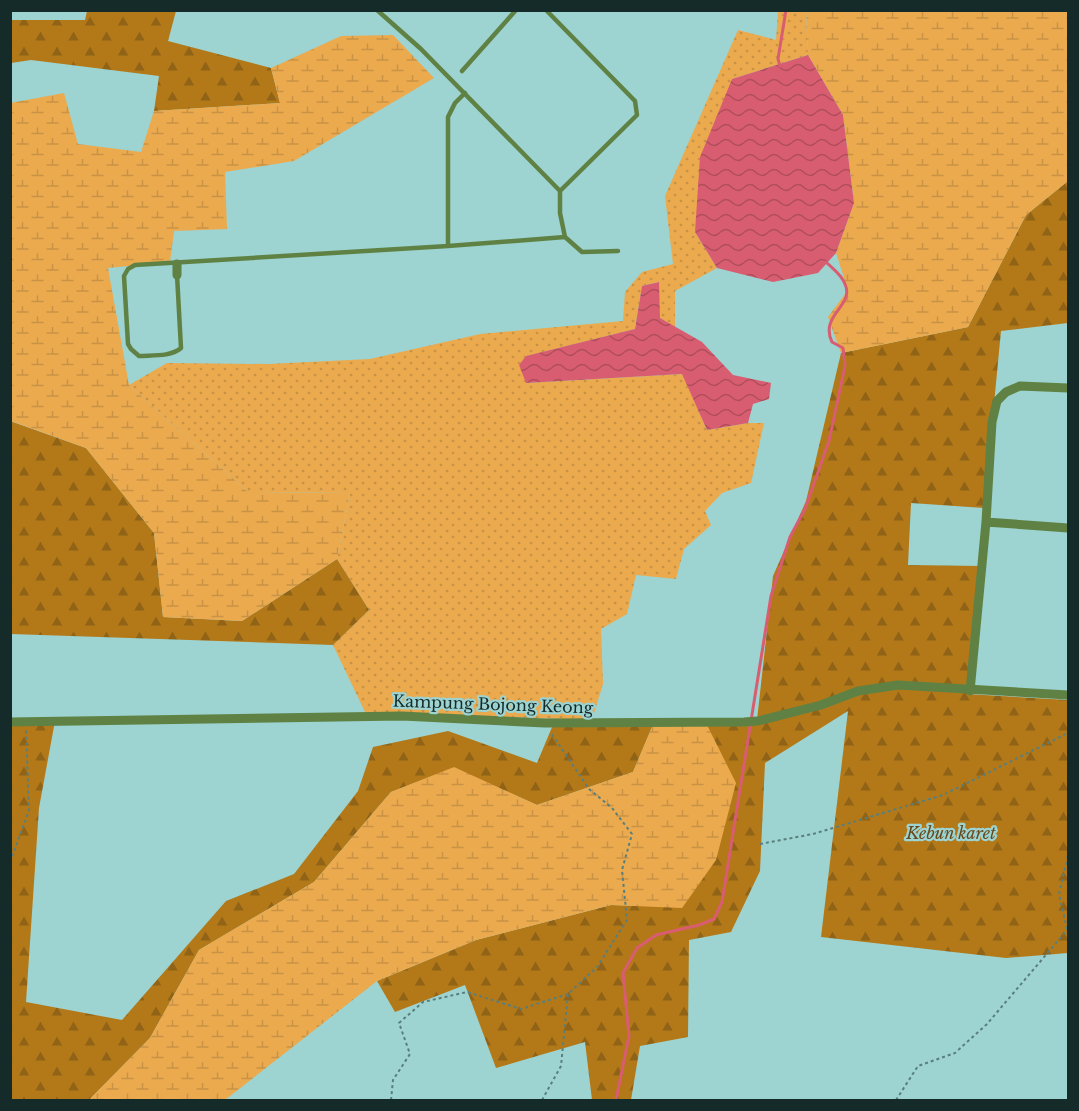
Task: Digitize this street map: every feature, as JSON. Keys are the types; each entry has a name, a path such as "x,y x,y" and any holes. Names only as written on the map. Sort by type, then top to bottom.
{"street":[{"path":"177,264 177,274"},
{"path":"969,691 986,522 992,422 997,401 1006,392 1020,386 1068,388"},
{"path":"986,522 1068,528"},
{"name":"Kampung Bojong Keong","path":"10,722 402,716 545,723 744,722 758,721 821,705 858,691 898,685 969,691 1068,695"}],"lane":[{"path":"377,10 421,49 560,190 560,213 565,237 582,252 618,251"},
{"path":"462,71 516,10"},
{"path":"546,10 635,101 637,115 560,190"},
{"path":"448,246 448,117 455,103 465,93"},
{"path":"177,274 182,348 177,352 139,356 128,344 124,276 128,269 135,265 565,237"}],"path":[{"path":"10,862 29,811 26,722"},
{"path":"392,1101 393,1080 410,1053 399,1023 423,1002 466,992 521,1009 568,994 597,968 627,920 622,870 632,834 612,808 589,789 545,723"},
{"path":"760,844 813,834 943,795 1068,733"},
{"path":"896,1101 918,1066 955,1053 987,1024 1068,929 1059,894 1068,855"},
{"path":"542,1101 561,1066 568,994"}],"green space":[{"path":"87,11 176,11 168,41 271,68 280,103 154,111 159,76 31,60 11,63 10,20 85,20"},
{"path":"778,11 806,11 808,55 732,79 695,232 717,268 675,291 675,327 660,318 658,282 642,286 635,329 527,356 526,383 683,374 707,430 748,423 764,423 751,483 722,493 705,511 711,525 684,549 676,579 636,575 627,614 601,629 603,684 592,720 365,712 333,645 369,610 337,559 350,493 248,492 129,385 167,363 268,364 370,359 480,334 623,321 625,292 642,272 673,264 665,196 738,30 776,40"},
{"path":"806,11 1068,11 1068,181 1026,215 968,327 841,353 828,317 848,290 836,253 854,203 843,115 808,55"},
{"path":"393,35 434,78 294,161 225,172 227,229 174,231 170,262 108,268 129,385 248,492 350,493 337,559 242,621 163,617 154,533 86,448 11,421 10,103 64,93 78,144 141,152 154,111 280,103 271,68 341,36"},
{"name":"Kebun karet","path":"1068,181 1068,323 1001,331 984,508 911,503 908,565 982,566 967,694 1068,700 1068,953 1006,958 821,937 848,711 765,763 760,871 731,932 689,940 688,1037 640,1046 631,1100 592,1100 585,1042 496,1068 465,985 395,1012 377,981 476,940 611,905 683,907 705,721 757,720 773,576 806,501 841,353 968,327 1026,215"},
{"path":"10,421 86,448 154,533 163,617 242,621 337,559 369,610 333,645 11,634"},
{"path":"555,720 655,720 633,772 537,805 454,768 391,792 314,882 199,950 150,1038 89,1100 11,1100 10,721 55,721 39,808 26,1002 122,1020 226,901 294,874 358,791 373,747 448,731 537,763"},
{"path":"655,720 705,721 736,783 716,860 682,908 611,905 476,940 377,981 225,1100 89,1100 150,1038 199,950 314,882 391,792 454,767 537,805 633,772"}],"water":[{"path":"808,55 843,115 854,203 836,253 818,273 773,282 717,268 695,232 700,157 732,79"},
{"path":"659,282 660,318 702,342 733,375 771,383 769,399 753,404 748,423 707,430 682,374 526,383 519,365 526,356 635,329 642,286"}],"waterway":[{"path":"780,66 778,59 786,10"},
{"path":"616,1100 629,1036 623,973 637,948 656,935 714,919 722,902 771,596 790,537 805,509 829,441 845,366 843,348 832,342 829,333 833,318 847,292 842,278 826,262"}]}
